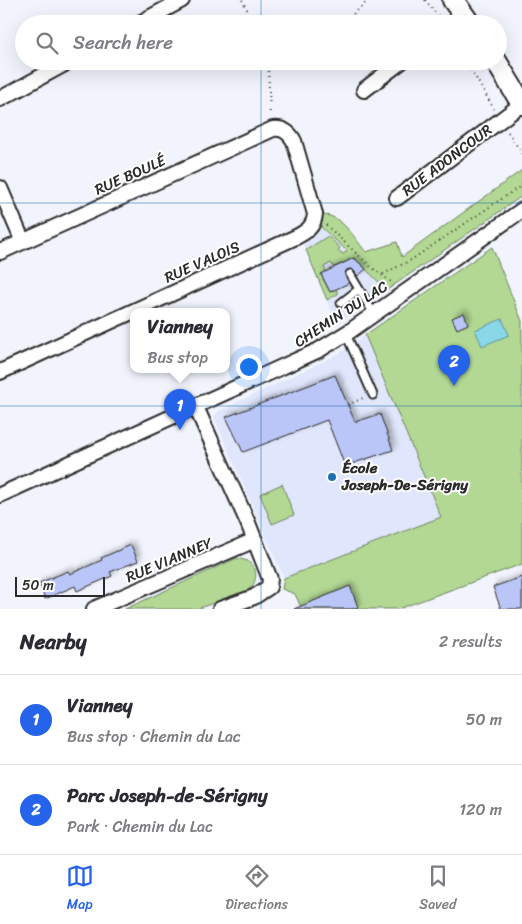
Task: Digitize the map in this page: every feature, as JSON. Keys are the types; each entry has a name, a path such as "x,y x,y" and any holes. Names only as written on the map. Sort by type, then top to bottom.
{"street":[{"path":"154,15 182,0"},
{"path":"0,99 53,70"},
{"path":"364,90 390,70"},
{"name":"RUE ADONCOUR","path":"397,198 522,104 501,70"},
{"name":"RUE BOULÉ","path":"0,252 272,124"},
{"name":"RUE VALOIS","path":"140,308 296,237 308,230 314,222 315,214 294,141 287,132 272,124"},
{"path":"0,188 22,242"},
{"name":"CHEMIN DU LAC","path":"2,490 300,360 346,334 522,210"},
{"name":"RUE VALOIS","path":"0,372 130,313"},
{"path":"196,407 256,540 270,579 269,587 254,597 220,609"},
{"name":"RUE VIANNEY","path":"94,609 256,540"}],"lane":[{"path":"350,274 374,314"},
{"path":"341,303 358,289"},
{"path":"346,334 373,395"}],"path":[{"path":"242,0 250,15"},
{"path":"352,15 369,0"},
{"path":"425,0 452,15"},
{"path":"269,70 272,124"},
{"name":"RUE ADONCOUR","path":"471,70 497,114"},
{"name":"RUE ADONCOUR","path":"508,132 522,154"},
{"path":"383,274 411,260 522,185"},
{"path":"322,223 330,228 371,267 383,274 395,285"},
{"path":"348,405 373,395"}],"shaded area":[{"path":"320,226 387,290 337,324 302,241 311,236"},
{"name":"École Joseph-De-Sérigny","path":"365,335 442,517 284,578 214,417 219,411 340,353"}],"green space":[{"path":"522,170 522,196 387,290 354,258 334,267 331,263 324,267 326,272 321,275 330,292 336,289 338,294 327,300 306,250 328,236 340,248 338,250 343,254 347,251 320,226 323,215 330,216 342,223 366,252 397,242 402,257"},
{"path":"492,247 522,321 522,564 398,609 302,609 295,594 282,589 284,578 441,517 365,335"},
{"path":"282,484 294,515 272,524 260,494"},
{"path":"237,558 248,561 255,569 255,582 246,591 197,609 125,609"}],"water":[{"path":"502,319 509,335 482,346 475,330"}],"building":[{"path":"354,258 366,269 358,276 353,270 347,270 345,275 349,283 330,292 321,274"},
{"path":"464,313 468,324 457,329 452,318"},
{"path":"335,375 355,422 380,414 393,450 345,466 327,420 243,452 226,417"},
{"path":"131,545 138,561 110,572 112,576 77,591 75,586 45,599 39,583 68,571 70,574"},
{"path":"522,577 522,609 501,609 493,587"},
{"path":"350,586 358,607 352,609 294,609"}],"place":[{"name":"Parc Joseph-de-Sérigny","path":"454,386"},
{"name":"Vianney","path":"180,430"},
{"name":"École Joseph-De-Sérigny","path":"332,477"}]}
